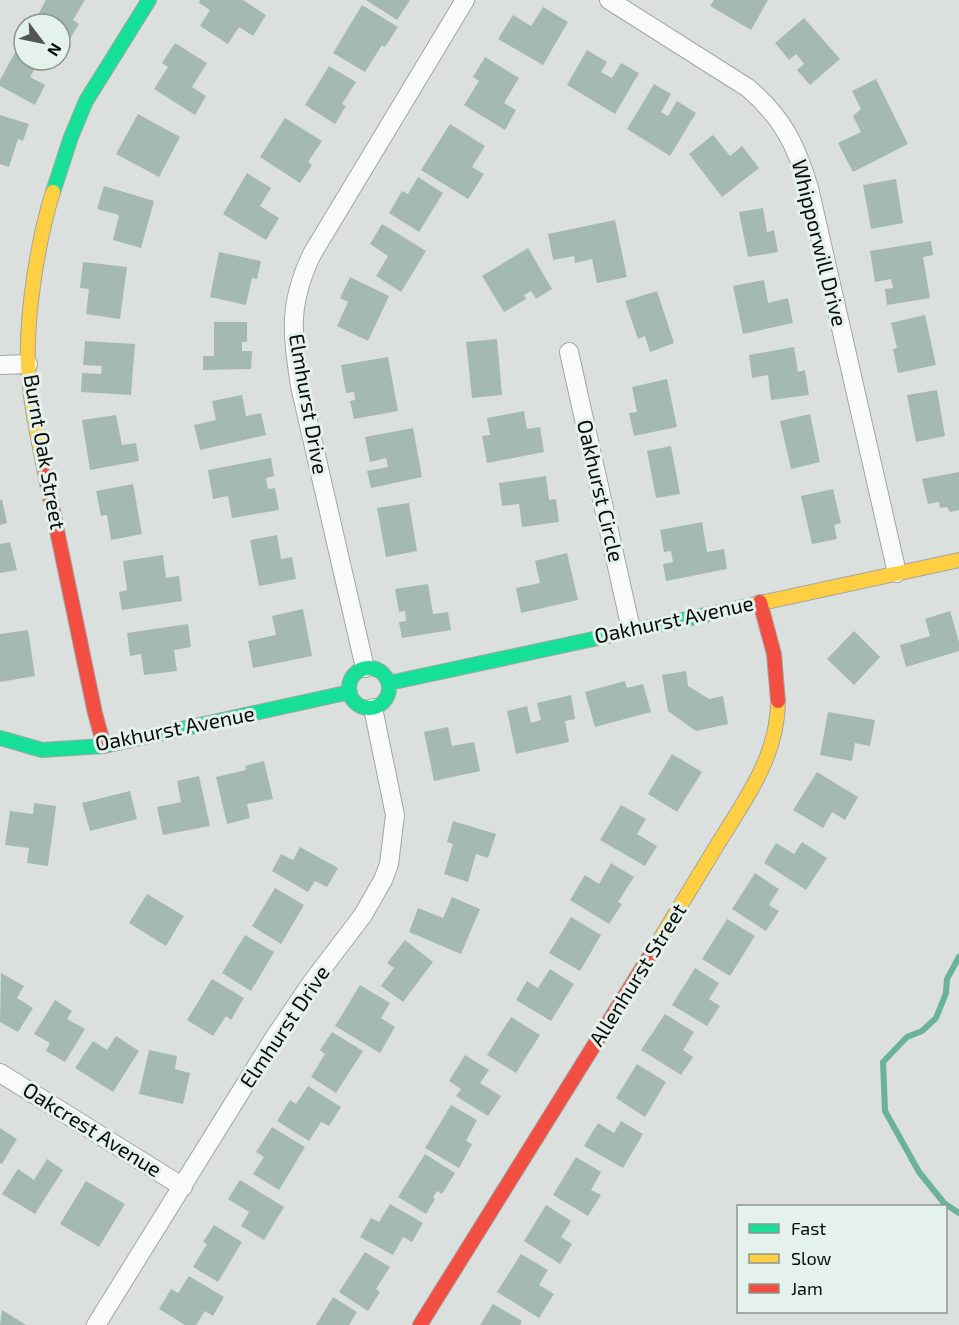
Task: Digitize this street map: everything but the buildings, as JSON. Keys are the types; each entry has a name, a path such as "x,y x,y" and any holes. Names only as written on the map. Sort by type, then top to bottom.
{"street":[{"name":"Burnt Oak Street","path":"104,746 35,423 28,364 33,290 46,213 60,170 86,100 149,0"},
{"name":"Elmhurst Drive","path":"365,668 300,386 294,342 294,310 297,289 312,254 465,0"},
{"name":"Whipporwill Drive","path":"609,0 748,88 775,113 791,139 809,188 897,573"},
{"name":"Oakhurst Circle","path":"569,352 631,629"},
{"path":"0,365 28,364"},
{"name":"Oakhurst Avenue","path":"389,683 959,560"},
{"name":"Allenhurst Street","path":"420,1325 619,1006 755,783 765,762 772,746 779,698 770,636 760,602"},
{"path":"365,668 381,671 389,683 386,699 373,708 358,705 350,692 352,677 365,668"},
{"name":"Oakhurst Avenue","path":"0,738 42,750 104,746 350,692"},
{"name":"Elmhurst Drive","path":"96,1325 274,1038 312,982 363,915 383,880 389,864 394,815 392,793 373,708"},
{"name":"Oakcrest Avenue","path":"0,1073 183,1187"}],"waterway":[{"path":"959,957 947,979 946,993 936,1018 922,1031 907,1037 883,1062 885,1111 919,1172 944,1203 959,1213"}],"traffic: fast":[{"path":"53,192 71,137 86,101 149,0"},
{"path":"389,683 747,606"},
{"path":"369,668 383,674 389,688 383,702 369,708 355,702 349,688 355,674 369,668"},
{"path":"0,738 42,750 104,746 350,692"}],"traffic: slow":[{"path":"45,473 31,392 28,344 34,277 42,232 53,192"},
{"path":"747,606 959,560"},
{"path":"654,949 757,778 772,741 778,701"}],"traffic: jam":[{"path":"45,473 95,713 104,746"},
{"path":"760,602 774,654 778,701"},
{"path":"420,1325 654,949"}]}
